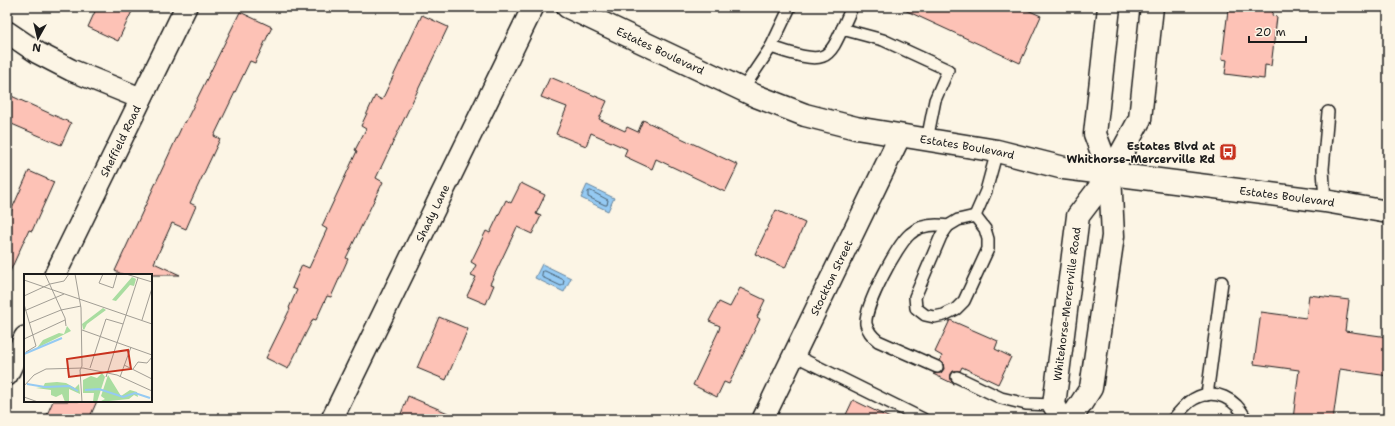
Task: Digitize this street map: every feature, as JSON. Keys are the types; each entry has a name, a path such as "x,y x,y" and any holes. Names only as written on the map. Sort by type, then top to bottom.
{"street":[{"name":"Sheffield Road","path":"55,274 140,98 186,7"},
{"name":"Shady Lane","path":"332,419 533,7"},
{"name":"Estates Boulevard","path":"568,7 742,90 805,114 856,128 997,151 1064,168 1325,201 1388,212"},
{"path":"1071,419 1091,388 1113,236 1110,174 1096,134 1109,7"},
{"name":"Whitehorse-Mercerville Road","path":"1058,412 1078,216 1110,174 1140,119 1152,7"},
{"path":"7,32 38,53 71,70 140,98"},
{"name":"Stockton Street","path":"763,419 900,136"},
{"path":"7,375 24,339"}],"lane":[{"path":"742,90 771,47 790,7"},
{"path":"771,47 802,57 817,59 828,55 835,46 852,7"},
{"path":"842,29 883,40 948,70 936,100 927,140"},
{"path":"1325,201 1323,169 1328,112"},
{"path":"975,216 986,191 997,151"},
{"path":"975,216 985,229 988,239 988,249 964,302 956,309 944,315 934,317 925,315 916,308 915,297 941,236 948,226 958,220 975,216"},
{"path":"937,368 878,341 870,335 866,324 870,305 895,252 910,234 924,226 936,224 948,226"},
{"path":"1207,395 1222,282"},
{"path":"794,355 923,419"},
{"path":"957,377 1008,399 1058,412"},
{"path":"1173,419 1193,399 1213,393 1234,401 1246,419"}],"water":[{"path":"587,185 614,198 608,211 581,198"},
{"path":"542,264 571,278 564,292 535,278"}],"building":[{"path":"97,7 134,7 118,41 88,27"},
{"path":"898,7 1021,7 1041,16 1020,63"},
{"path":"1234,7 1273,7 1272,16 1277,17 1271,66 1265,65 1264,79 1225,74 1227,60 1222,59 1228,10 1234,11"},
{"path":"240,12 272,27 255,63 250,61 214,136 220,139 190,203 196,206 186,229 172,223 154,263 180,275 122,274 115,271 184,122 185,123"},
{"path":"422,15 448,27 376,178 383,182 346,258 348,259 331,297 327,296 316,320 313,319 288,369 266,358 290,309 289,308 297,290 292,288 302,265 309,268 327,229 322,226 357,151 355,150 366,129 361,126 375,96 382,100"},
{"path":"550,77 607,101 599,119 625,131 627,127 638,132 643,120 738,165 725,192 656,159 652,169 624,156 627,149 591,133 586,146 556,134 567,107 541,97"},
{"path":"7,94 71,123 61,145 7,122"},
{"path":"29,171 54,182 32,231 29,230 7,278 7,220"},
{"path":"521,183 545,195 536,214 541,216 532,234 517,227 490,284 494,285 486,304 467,296 476,277 471,275 476,265 471,262 486,231 490,233 506,200 511,203"},
{"path":"776,210 805,223 785,268 755,254"},
{"path":"740,288 765,300 757,317 760,319 729,384 724,382 717,397 693,385 720,326 709,321 719,302 730,307"},
{"path":"1309,295 1349,300 1345,331 1388,337 1388,376 1340,369 1333,419 1293,419 1299,370 1254,364 1261,312 1306,318"},
{"path":"439,317 468,329 446,380 417,368"},
{"path":"950,320 998,341 995,349 1011,357 998,384 962,367 960,371 953,371 951,374 951,381 954,384 933,374 941,373 944,369 943,363 940,361 942,356 935,352"},
{"path":"408,396 462,419 399,419"},
{"path":"853,400 892,419 844,419"},
{"path":"53,402 97,402 89,419 45,419"}],"place":[{"name":"Estates Blvd at Whithorse-Mercerville Rd","path":"1228,152"}]}
